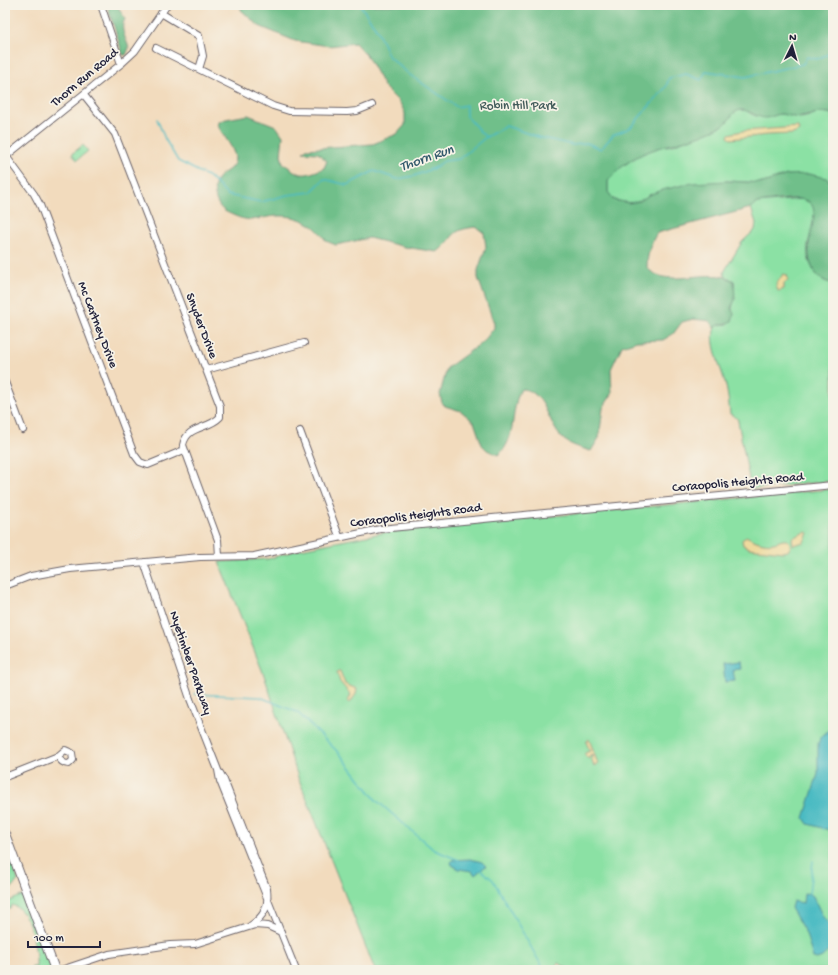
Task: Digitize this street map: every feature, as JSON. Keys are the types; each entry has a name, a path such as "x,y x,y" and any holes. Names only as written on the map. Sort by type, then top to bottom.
{"main road":[{"path":"5,834 55,970"}],"street":[{"path":"101,5 121,64"},
{"name":"Thorn Run Road","path":"6,156 121,64 135,51 167,5"},
{"path":"161,13 198,36 203,56 199,70"},
{"path":"156,48 273,106 289,111 357,111 372,105"},
{"name":"Snyder Drive","path":"84,94 115,134 220,406 220,417 214,422 187,434 184,440 184,450"},
{"name":"Mc Cartney Drive","path":"6,156 40,205 134,454 140,462 148,465 184,450"},
{"path":"206,370 304,343"},
{"path":"5,382 23,430"},
{"path":"300,431 339,536"},
{"path":"184,450 216,534 219,556"},
{"name":"Coraopolis Heights Road","path":"5,586 37,574 70,569 219,556 254,556 339,536 380,529 833,485"},
{"name":"Nyetimber Parkway","path":"144,562 190,699 218,770 236,808 296,970"},
{"path":"5,777 58,756"},
{"path":"249,926 264,913 268,896"},
{"path":"61,970 108,954 200,943 249,926 268,926 281,932"}],"green space":[{"path":"107,5 117,5 125,19 123,23 123,30 129,48 126,55 123,55"},
{"name":"Robin Hill Park","path":"241,5 833,5 833,114 820,113 793,117 780,114 765,118 743,110 738,111 722,126 700,135 658,148 632,160 608,181 608,192 614,200 629,203 640,201 649,195 662,190 692,183 727,181 763,183 787,175 809,174 826,178 833,184 833,283 826,282 817,275 811,265 809,243 814,215 813,207 805,200 791,199 757,203 751,208 657,233 649,250 647,268 656,275 667,277 678,278 713,275 734,281 735,300 731,308 734,314 732,321 718,325 714,328 710,321 693,319 682,322 673,334 663,340 637,341 622,346 611,369 612,394 603,408 599,438 591,451 573,445 563,439 553,425 541,401 536,395 521,389 515,405 511,433 504,449 498,455 487,450 482,445 474,422 461,411 445,406 442,403 440,394 447,368 484,341 494,328 494,323 478,278 478,270 486,247 484,233 476,227 460,230 453,235 437,252 405,247 369,238 336,245 326,241 312,225 299,219 277,216 251,220 245,219 224,211 217,203 214,190 216,182 220,176 231,168 235,158 230,146 218,126 219,122 226,119 248,115 276,126 283,136 281,155 283,163 294,171 302,174 311,173 324,168 327,161 318,153 303,152 306,149 373,144 397,134 405,125 405,113 400,103 385,88 367,56 355,43 329,46 295,41 259,26 241,10"},
{"path":"746,110 759,116 781,114 800,118 822,112 833,114 833,184 826,178 787,175 763,183 727,181 649,195 636,202 614,200 608,192 608,181 617,170 639,155 713,130 726,123 734,112"},
{"path":"83,145 88,151 77,160 72,154"},
{"path":"802,199 809,202 814,208 814,223 808,246 808,255 811,264 820,278 826,282 833,283 833,481 751,489 738,421 737,418 730,414 726,386 716,354 713,337 714,330 717,325 728,324 734,298 734,281 725,276 724,272 742,242 755,230 756,223 751,208 757,203"},
{"path":"833,489 833,970 571,970 558,963 552,970 375,970 298,777 264,675 219,562 268,559 301,549 387,532"},
{"path":"5,843 18,880 12,888 5,886"},
{"path":"21,896 24,897 52,970 31,970 32,967 36,967 36,960 34,941 28,922 19,908 12,905 10,909 5,910 5,903"}],"sand":[{"path":"798,127 799,131 793,134 731,139 728,137 729,134 742,131"},
{"path":"783,274 787,275 788,280 784,283 784,289 778,291 776,285"},
{"path":"805,532 808,533 804,542 793,545 792,538"},
{"path":"746,536 763,543 774,543 787,540 791,546 788,551 783,552 748,548 743,545 742,540"},
{"path":"340,671 345,684 357,689 356,694 350,703 348,701 351,695 340,682 337,673"},
{"path":"589,739 598,764 594,766 592,754 590,755 589,759 585,756 585,753 590,751 586,742"}],"water":[{"path":"739,662 740,669 733,670 735,681 725,682 723,664"},
{"path":"829,730 833,731 833,831 808,824 804,818 818,774 818,743 822,736"},
{"path":"470,859 482,862 486,866 475,875 472,871 459,869 452,865 451,862 452,860"},
{"path":"807,893 813,896 823,917 833,928 833,947 822,957 817,959 813,958 806,934 791,908 793,901 803,903 804,894"}],"waterway":[{"path":"361,6 377,30 389,57 410,75 457,107 466,105 466,116 486,137"},
{"name":"Thorn Run","path":"157,119 165,139 178,161 211,178 227,195 261,202 287,195 311,192 324,179 347,185 374,171 397,179 414,176 434,168 444,161 459,159 486,137 506,126 538,137 573,145 587,143 601,149 613,135 630,128 666,87 669,78 686,74 701,80 706,71 745,77 803,64 807,57 817,59 833,52"},
{"path":"194,694 260,697 297,712 340,754 376,800 434,850 459,860"},
{"path":"809,894 813,861"},
{"path":"481,870 493,880 544,970"}]}
